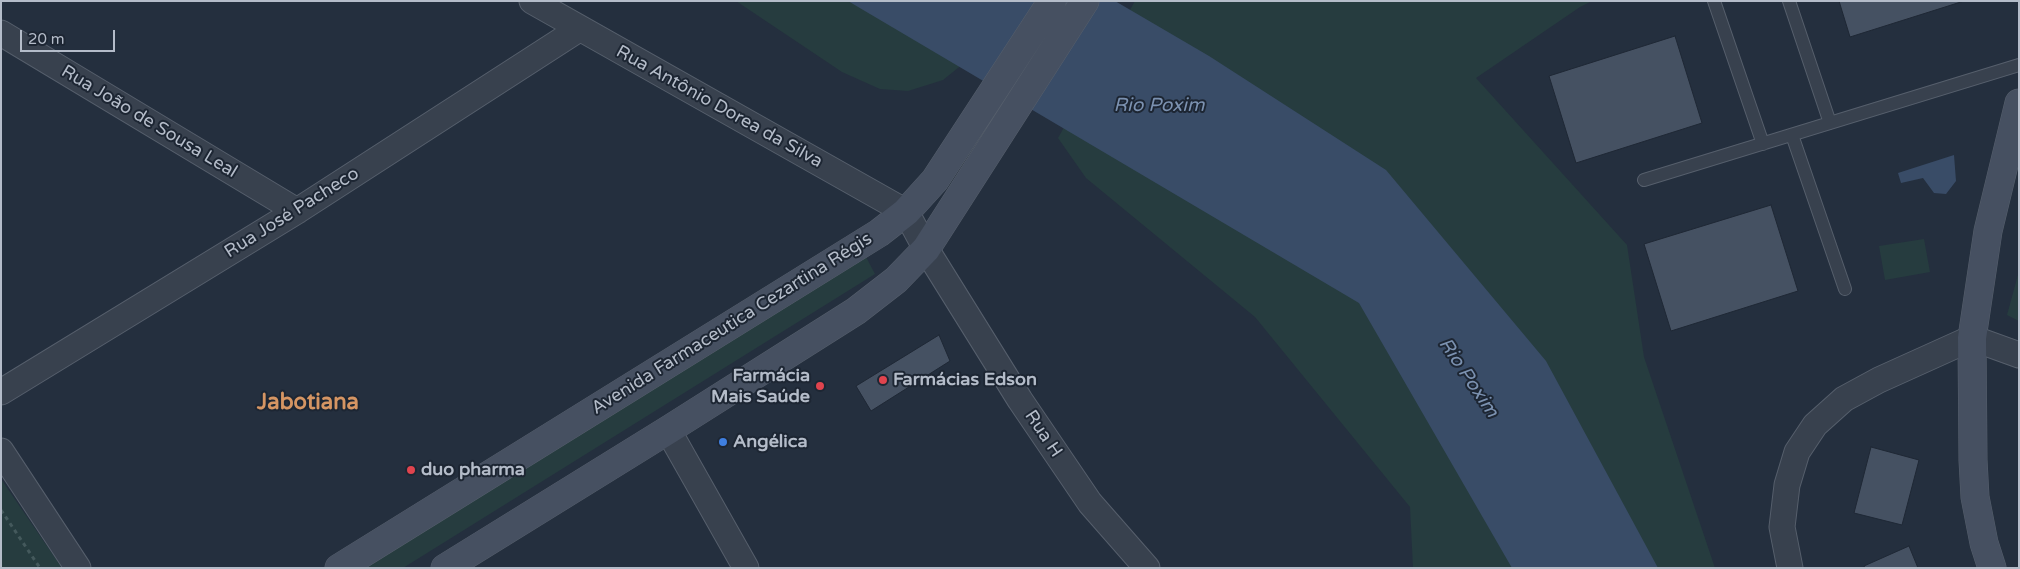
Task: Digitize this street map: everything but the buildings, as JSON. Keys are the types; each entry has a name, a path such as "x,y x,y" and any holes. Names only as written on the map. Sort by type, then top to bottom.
{"street":[{"name":"Rua Antônio Dorea da Silva","path":"532,1 906,212"},
{"name":"Avenida Farmaceutica Cezartina Régis","path":"339,568 870,238 906,212 935,180 1052,1"},
{"path":"444,568 856,311 896,280 926,249 1085,1"},
{"name":"Rua José Pacheco","path":"2,391 297,211 579,29"},
{"name":"Rua João de Sousa Leal","path":"1,33 297,211"},
{"path":"1992,568 1984,543 1975,497 1972,338 1988,231 2019,103"},
{"name":"Rua H","path":"906,212 926,249 1020,400 1090,503 1147,568"},
{"path":"1790,568 1782,527 1787,484 1797,452 1815,424 1844,399 1879,380 1972,338 2019,355"},
{"path":"668,430 746,568"},
{"path":"1,451 78,568"}],"lane":[{"path":"1714,1 1763,144"},
{"path":"1790,1 1830,123"},
{"path":"1644,180 2019,65"},
{"path":"1792,135 1845,289"}],"path":[{"path":"1,510 40,568"}],"green space":[{"path":"736,1 1006,1 974,55 943,80 908,91 880,89 842,72"},
{"path":"1135,1 1592,1 1580,7 1476,78 1627,245 1644,357 1715,568 1413,568 1410,507 1255,317 1086,178 1058,138"},
{"path":"1924,239 1930,272 1885,280 1879,246"},
{"path":"865,255 875,274 403,568 362,568"},
{"path":"2019,271 2019,321 2007,315"},
{"path":"1,479 62,568 1,568"}],"water":[{"name":"Rio Poxim","path":"848,1 1115,1 1209,56 1386,170 1546,361 1658,568 1512,568 1359,303"},
{"path":"1954,155 1956,181 1946,194 1934,193 1923,178 1901,183 1898,173"}],"place":[{"name":"Farmácias Edson","path":"883,380"},
{"name":"Farmácia Mais Saúde","path":"820,386"},
{"name":"Angélica","path":"723,442"},
{"name":"duo pharma","path":"411,470"}],"district":[{"name":"Jabotiana","path":"308,403"}]}
